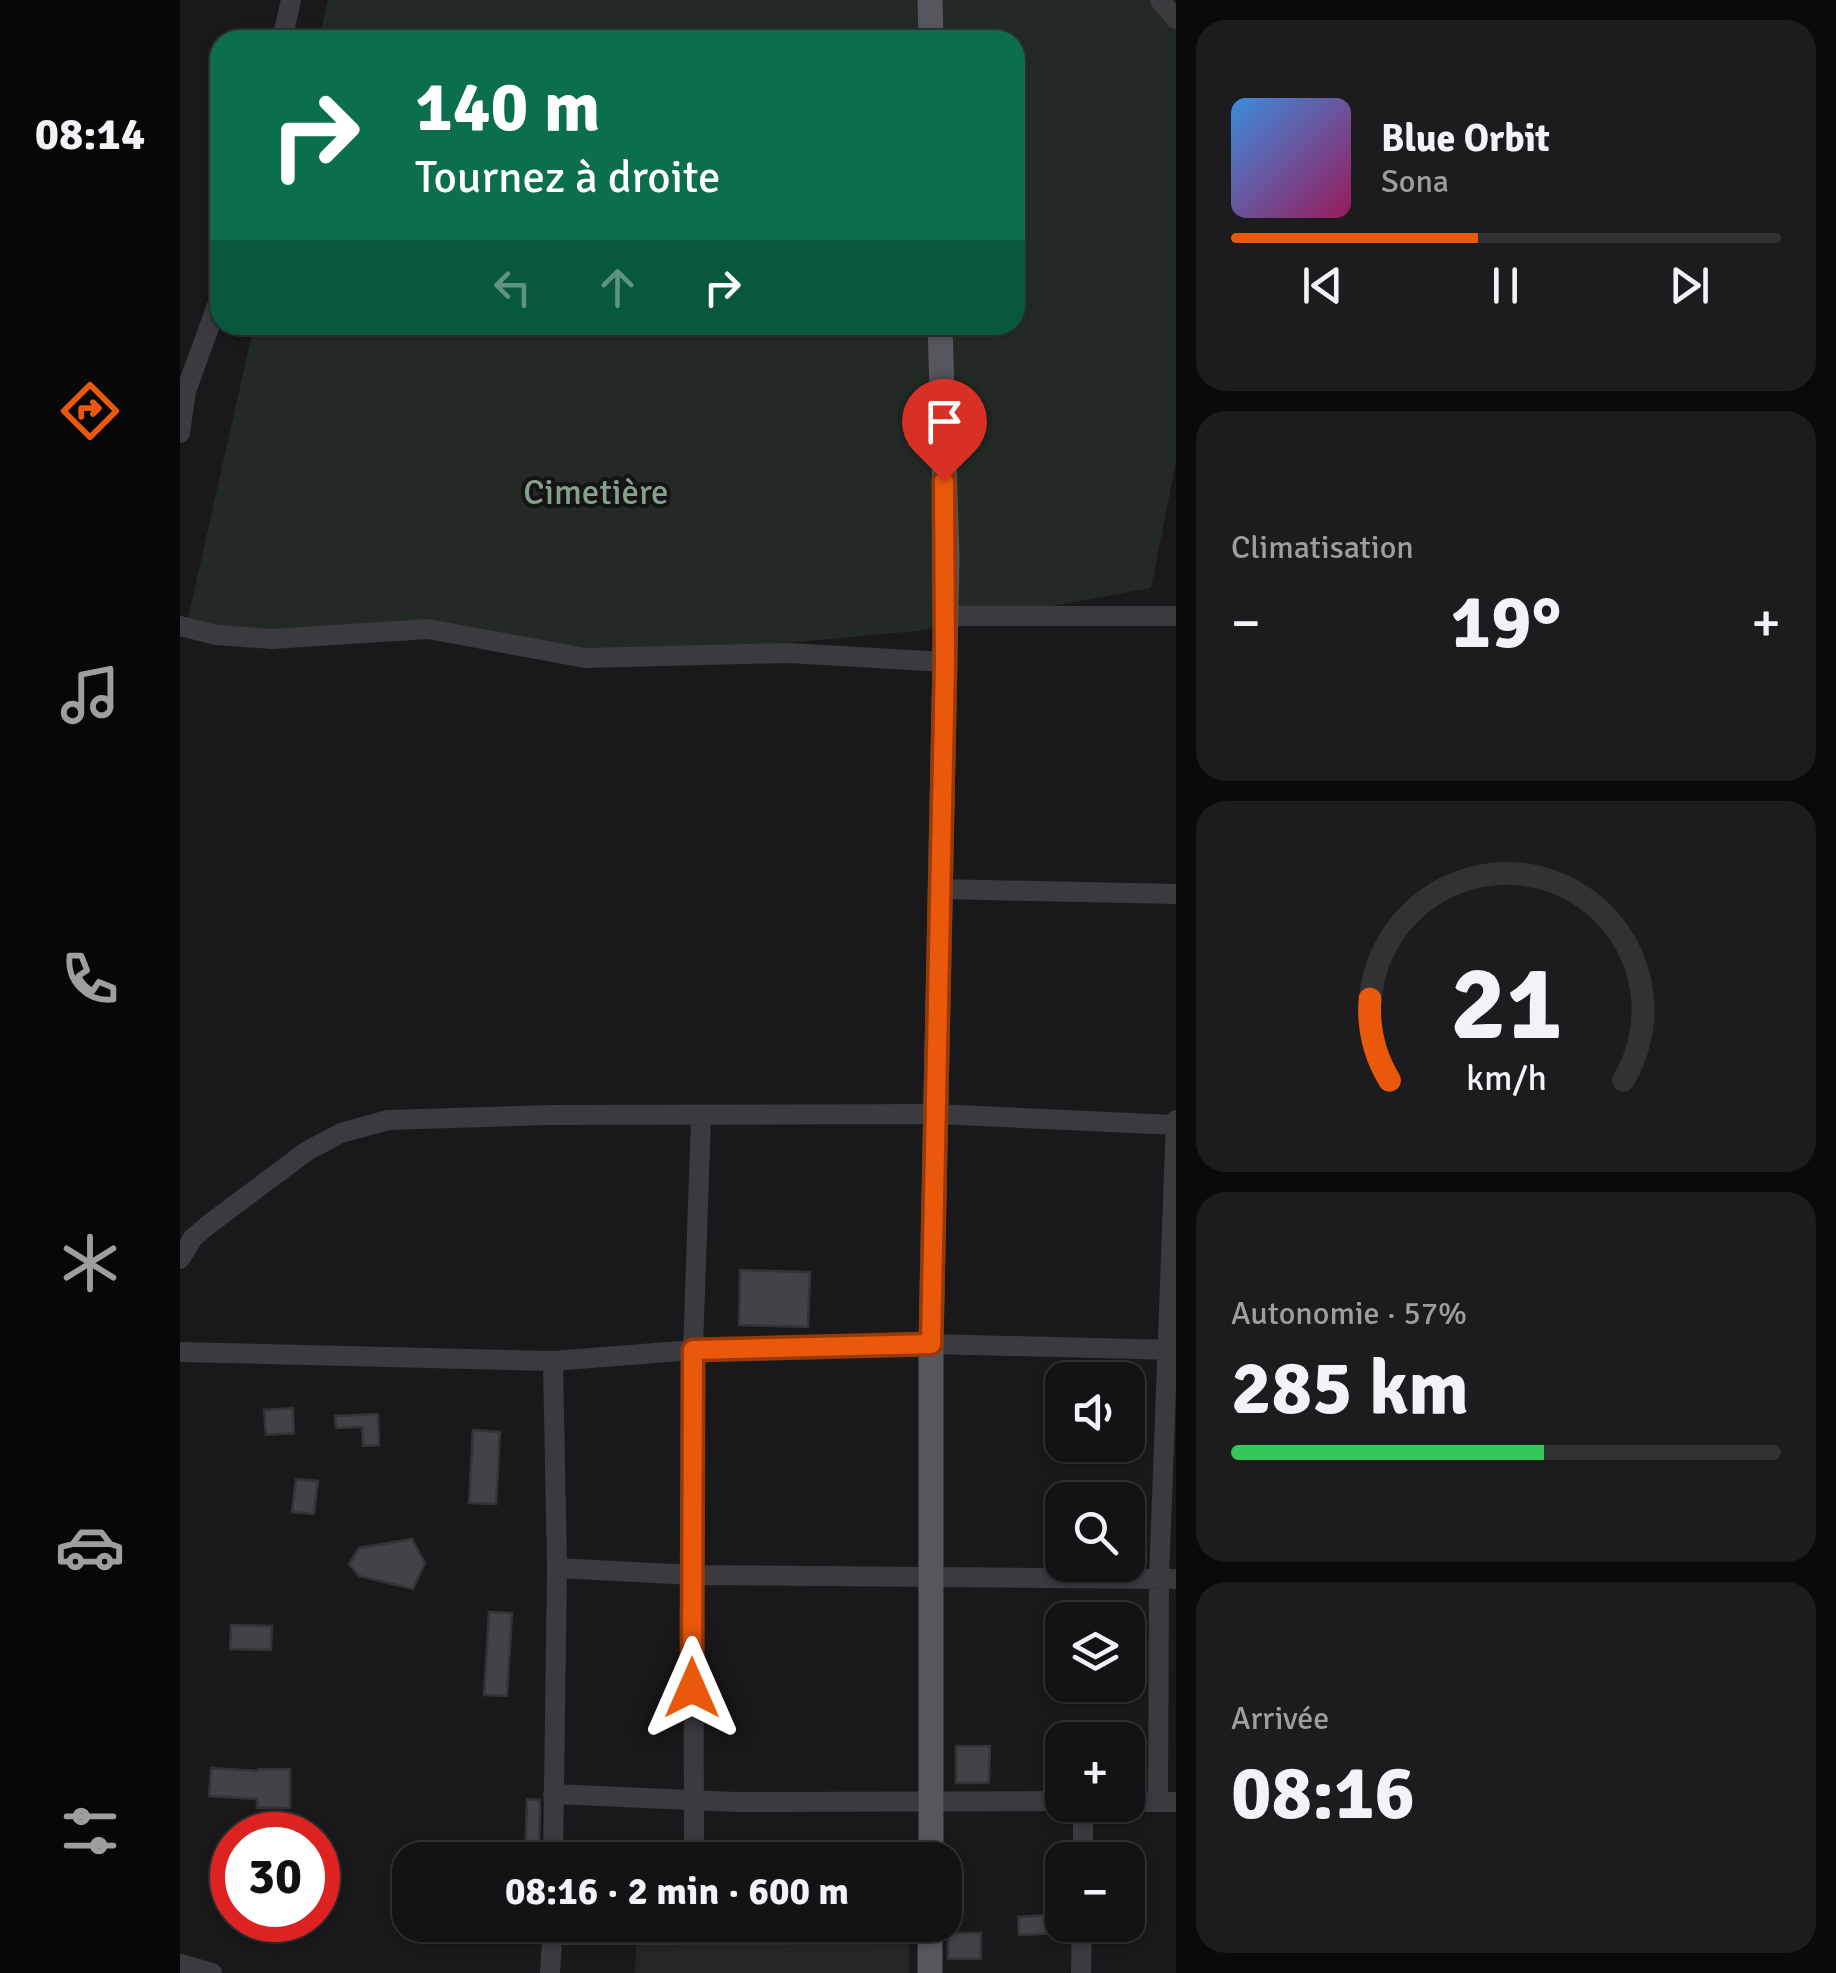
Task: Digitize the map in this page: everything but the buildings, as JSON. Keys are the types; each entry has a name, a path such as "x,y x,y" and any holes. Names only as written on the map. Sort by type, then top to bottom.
{"main road":[{"path":"930,0 931,30"},
{"path":"930,1842 931,1344 945,662 940,335"},
{"path":"930,1942 930,1973"}],"street":[{"path":"284,30 291,0"},
{"path":"1160,0 1176,18"},
{"path":"180,433 186,391 210,325"},
{"path":"945,616 1176,616"},
{"path":"180,626 216,635 272,639 428,629 585,658 789,654 945,662"},
{"path":"939,889 1176,894"},
{"path":"180,1259 193,1238 307,1151 369,1123 412,1118 551,1115 936,1114 1176,1122 1167,1802"},
{"path":"693,1842 693,1350 701,1117"},
{"path":"180,1352 553,1360 693,1350 931,1344 1172,1350"},
{"path":"553,1360 558,1568 553,1842"},
{"path":"558,1568 692,1575 1168,1580"},
{"path":"552,1794 692,1800 1045,1802"},
{"path":"550,1973 552,1942"},
{"path":"1081,1973 1082,1942"},
{"path":"180,1964 212,1973"}],"shaded area":[{"path":"909,1942 909,1973 635,1973 636,1943"}],"green space":[{"name":"Cimetière","path":"328,0 1158,0 1176,20 1176,462 1151,588 917,631 638,656 529,650 389,635 186,627 252,335 1025,335 1025,30 321,30"}],"route":[{"path":"692,1688 693,1350 931,1344 947,559 944,481"}]}
